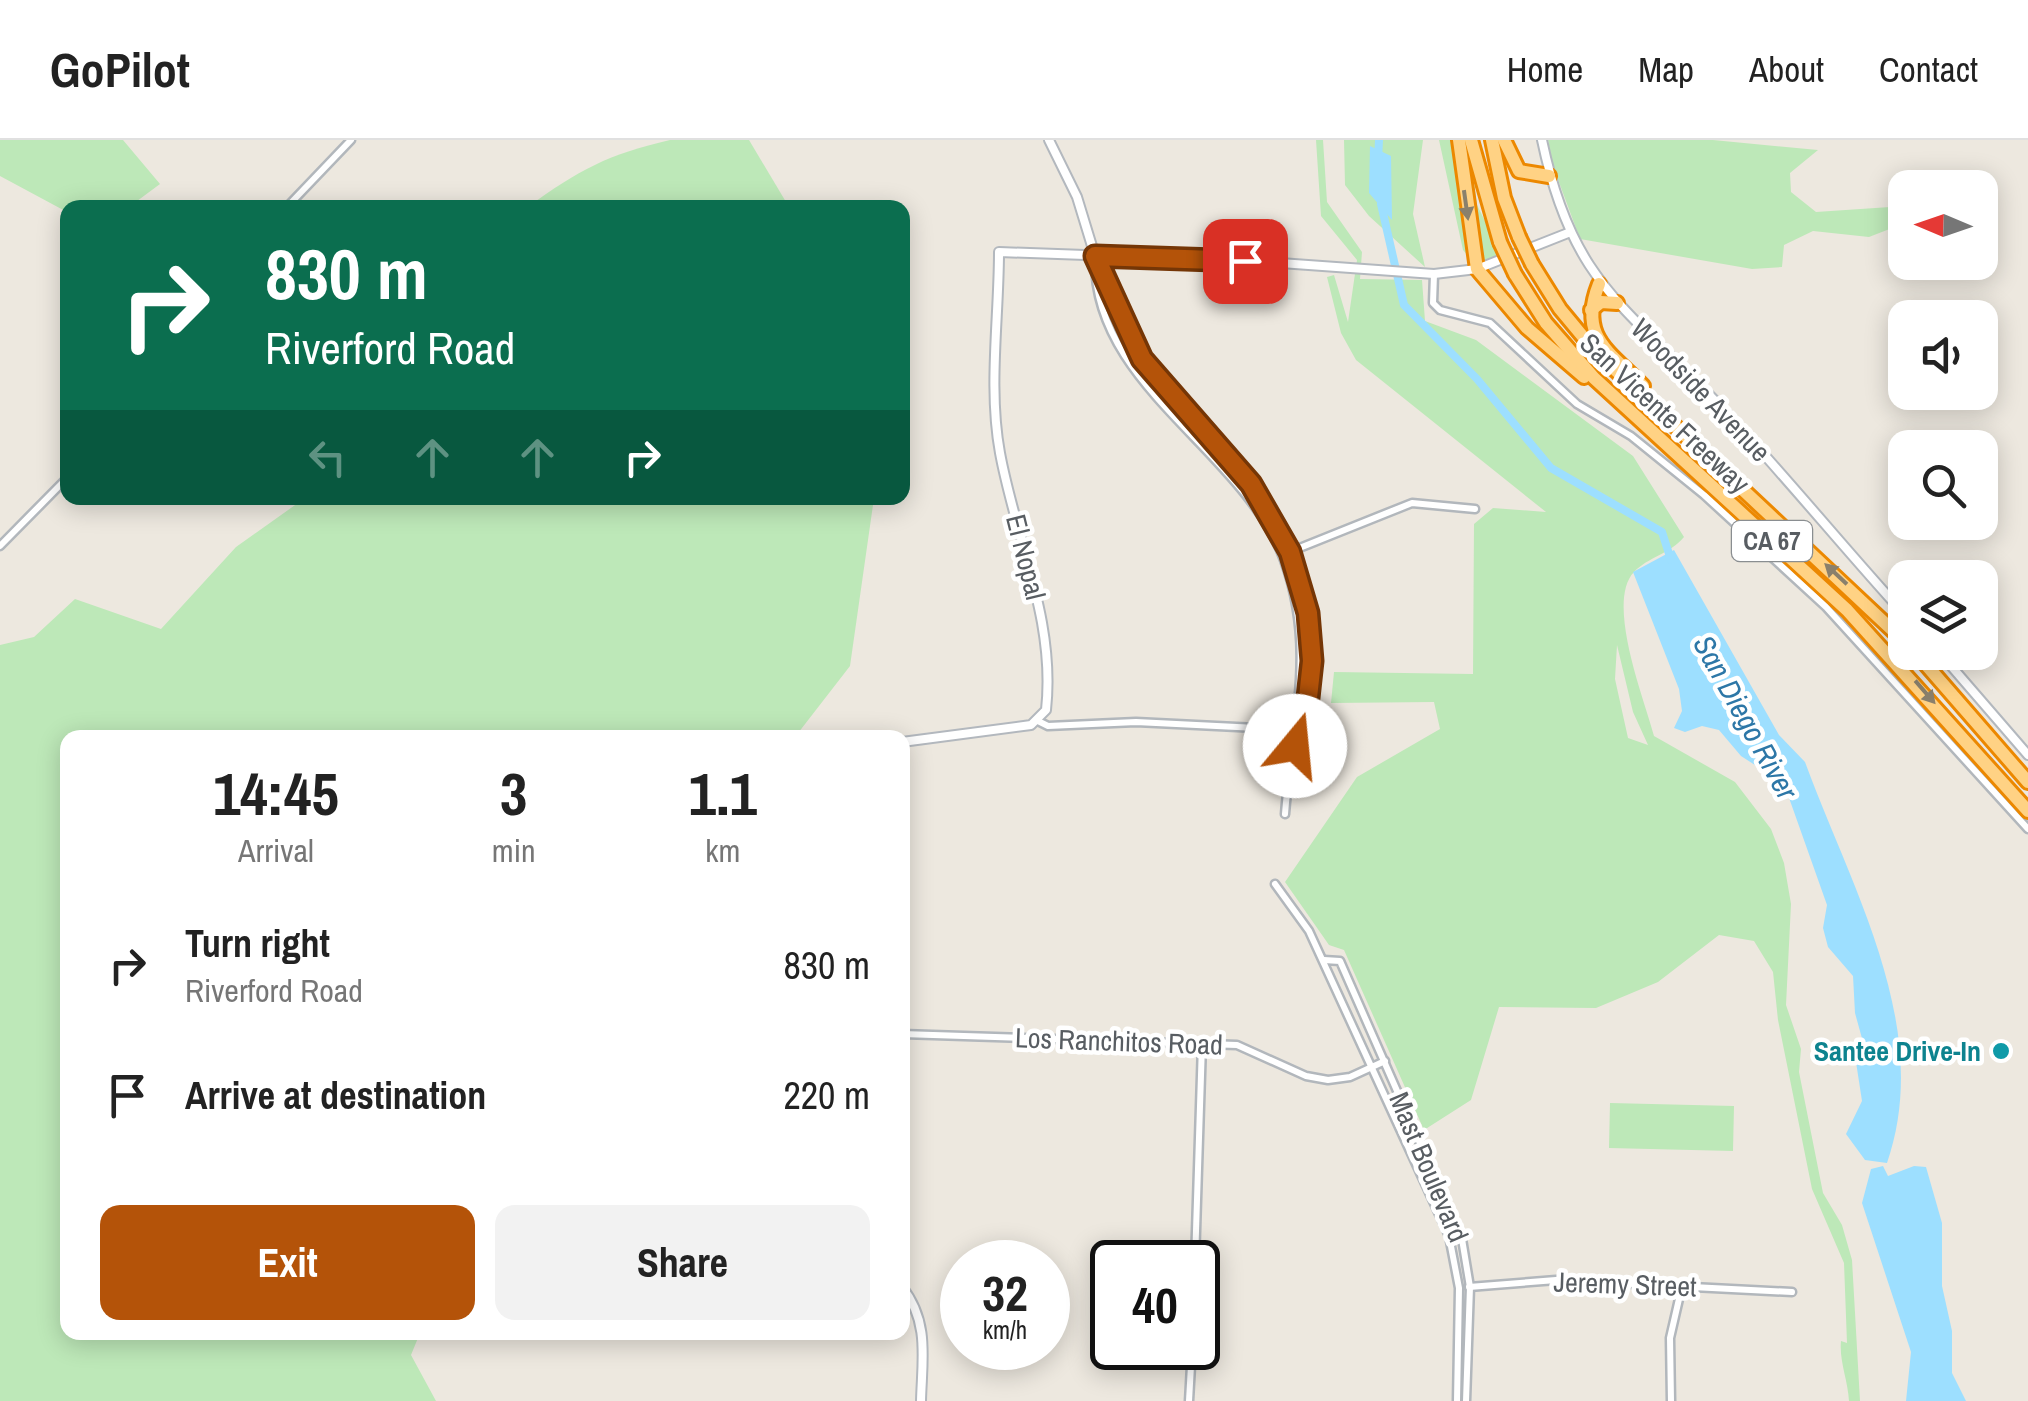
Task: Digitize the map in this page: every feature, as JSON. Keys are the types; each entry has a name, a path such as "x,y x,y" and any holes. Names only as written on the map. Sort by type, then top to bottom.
{"highway":[{"path":"1459,140 1477,269 1527,328 1633,415"},
{"name":"San Vicente Freeway","path":"1472,140 1500,242 1515,274 1561,342 1633,415 1847,610 2028,810"},
{"name":"San Vicente Freeway","path":"1492,140 1504,198 1519,237 1560,309 1594,350 1888,626"},
{"path":"1504,140 1520,171 1550,176"},
{"path":"1598,284 1589,312 1598,340 1687,437"},
{"path":"1589,312 1601,302 1617,304"},
{"path":"1931,670 2028,782"}],"main road":[{"path":"1049,140 1077,197 1095,256 1434,274 1477,269 1568,233"},
{"name":"Woodside Avenue","path":"1542,140 1568,233 1598,284 1718,404 1888,597"},
{"name":"El Nopal","path":"1038,722 1046,710 1049,653 997,437 999,252 1095,256"},
{"path":"1954,670 2028,755"},
{"path":"910,741 1038,722"},
{"path":"910,1300 919,1314 923,1332 921,1401"}],"street":[{"path":"294,200 351,140"},
{"path":"1095,256 1094,274 1110,323 1132,366 1251,484 1286,553 1312,630 1310,698 1298,730 1286,814"},
{"path":"1434,274 1433,303 1440,310 1490,323 1577,404 1630,436 1800,581 2028,829"},
{"path":"0,546 60,485"},
{"path":"1286,553 1412,503 1475,509"},
{"path":"1038,722 1048,726 1136,722 1298,730"},
{"name":"Mast Boulevard","path":"1275,884 1294,904 1324,960 1448,1236 1459,1288 1457,1401"},
{"name":"Mast Boulevard","path":"1324,960 1340,961 1456,1222 1470,1287 1466,1401"},
{"name":"Los Ranchitos Road","path":"910,1034 1244,1048 1318,1079 1345,1078 1385,1061"},
{"path":"1196,1240 1202,1044"},
{"name":"Jeremy Street","path":"1459,1288 1556,1280 1792,1292"},
{"path":"1671,1401 1670,1338 1682,1286"},
{"path":"1189,1401 1191,1370"}],"green space":[{"path":"0,140 123,140 160,184 138,200 60,200 60,208 0,176"},
{"path":"670,140 749,140 785,200 538,200 595,165"},
{"path":"1316,140 1323,140 1327,202 1362,252 1360,279 1422,280 1425,321 1476,340 1633,456 1684,537 1634,572 1626,586 1625,628 1654,736 1735,782 1771,829 1784,863 1791,904 1786,1005 1801,1049 1799,1072 1823,1193 1842,1225 1852,1260 1860,1401 1849,1401 1841,1356 1841,1341 1847,1343 1844,1263 1812,1189 1778,1020 1773,972 1754,941 1719,935 1658,982 1596,1008 1499,1007 1471,1100 1424,1130 1344,950 1329,945 1285,882 1357,777 1440,729 1434,702 1331,703 1334,672 1473,674 1474,524 1493,508 1546,512 1356,360 1341,333 1327,277 1334,275 1348,322 1357,260 1321,216","holes":["1617,645 1633,712 1648,745 1628,738 1615,679"]},
{"path":"1344,140 1423,140 1413,214 1425,267 1369,216 1345,185"},
{"path":"1439,140 1468,140 1477,205 1502,255 1477,266 1463,250"},
{"path":"1548,140 1713,140 1818,150 1790,173 1791,192 1816,212 1888,207 1888,230 1869,237 1813,231 1784,245 1782,267 1752,269 1580,239 1553,166"},
{"path":"295,505 873,505 850,666 800,730 60,730 60,1340 417,1340 411,1355 436,1401 0,1401 0,645 34,637 75,599 161,629 236,547"},
{"path":"1610,1103 1734,1106 1733,1151 1609,1148"}],"water":[{"path":"1370,146 1391,156 1392,220 1369,193"},
{"path":"1674,550 1779,735 1805,762 1864,908 1894,1010 1900,1061 1899,1112 1887,1163 1865,1160 1846,1134 1862,1101 1854,1049 1863,1042 1855,1013 1853,976 1828,947 1823,928 1827,905 1788,795 1775,778 1741,756 1719,730 1702,726 1685,732 1674,728 1682,711 1679,689 1633,572"},
{"path":"1883,1166 1888,1176 1914,1166 1926,1167 1942,1223 1942,1286 1952,1331 1952,1373 1966,1401 1906,1401 1911,1352 1862,1203 1871,1169"}],"waterway":[{"name":"San Diego River","path":"1378,160 1379,140"},
{"name":"San Diego River","path":"1381,204 1404,305 1477,379 1551,468 1662,532 1671,560"}],"place":[{"name":"Santee Drive-In","path":"2001,1051"}],"route":[{"path":"1245,261 1095,256 1106,271 1112,298 1142,359 1177,404 1251,484 1284,536 1304,592 1312,630 1310,698 1295,746"}]}
